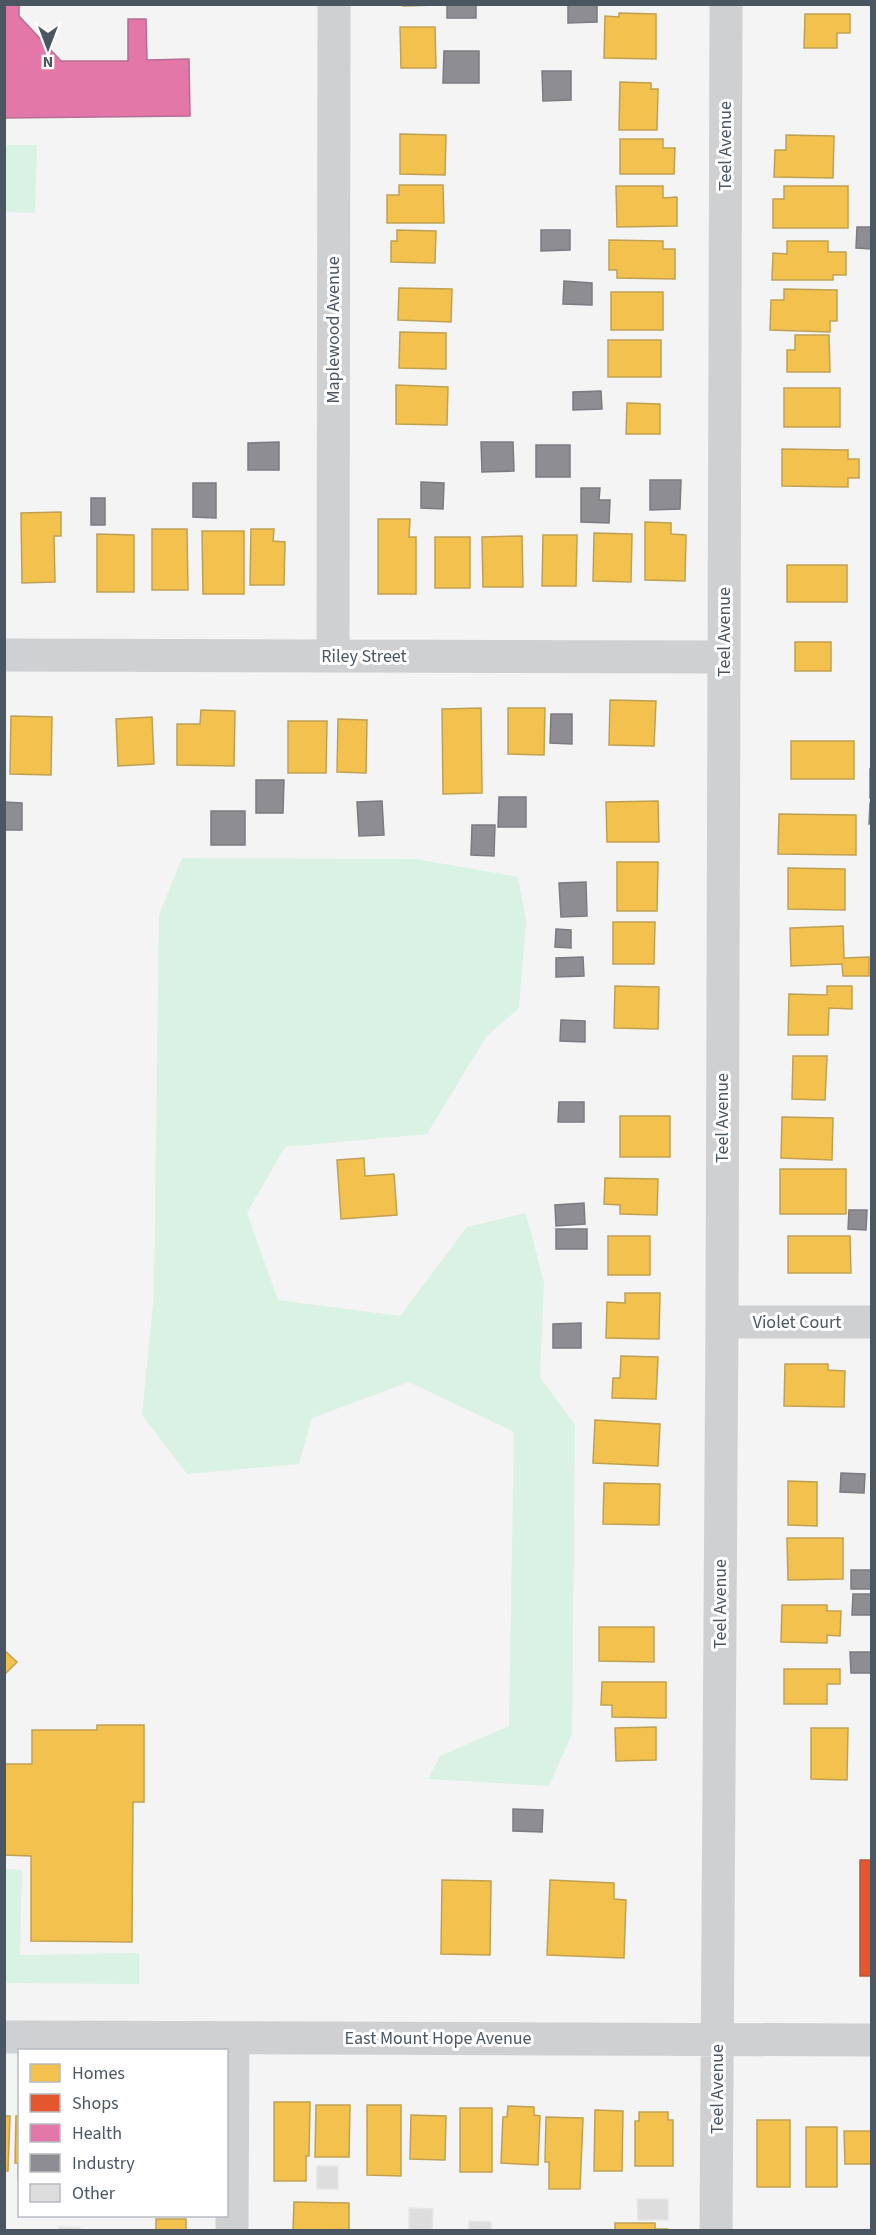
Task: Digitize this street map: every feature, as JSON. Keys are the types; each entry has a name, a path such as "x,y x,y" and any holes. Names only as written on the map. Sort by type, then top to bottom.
{"street":[{"name":"Maplewood Avenue","path":"333,656 334,4"},
{"name":"Teel Avenue","path":"716,2230 722,1322 726,4"},
{"name":"Riley Street","path":"4,655 723,657"},
{"name":"Violet Court","path":"722,1322 872,1322"},
{"name":"East Mount Hope Avenue","path":"4,2037 872,2040"},
{"path":"232,2230 233,2038"}],"green space":[{"path":"5,145 37,145 35,213 5,212"},
{"path":"182,858 416,859 518,877 526,920 519,1008 486,1037 427,1134 285,1147 247,1213 278,1300 400,1316 467,1227 526,1213 544,1283 540,1377 575,1425 572,1734 549,1786 428,1779 440,1756 509,1726 514,1432 409,1382 312,1418 299,1464 187,1474 142,1415 154,1293 159,915"},
{"path":"5,1869 22,1870 20,1955 139,1953 139,1984 5,1983"}],"building: Homes":[{"path":"403,4 436,4 436,5 403,6"},
{"path":"619,13 656,14 656,59 604,58 605,16 619,17"},
{"path":"805,14 850,14 850,33 837,33 837,48 804,48"},
{"path":"400,27 435,27 436,68 401,68"},
{"path":"620,82 651,83 651,89 658,89 657,130 619,130"},
{"path":"400,134 446,135 445,175 400,174"},
{"path":"786,135 834,136 833,178 774,177 775,150 786,150"},
{"path":"620,139 663,139 663,148 675,148 674,174 620,174"},
{"path":"399,185 443,185 444,223 387,223 387,195 399,195"},
{"path":"616,186 663,186 663,198 677,197 677,226 617,227"},
{"path":"784,186 848,186 848,228 773,228 773,199 784,199"},
{"path":"397,230 436,231 435,263 391,262 391,241 397,241"},
{"path":"609,240 663,241 663,249 675,249 675,279 617,278 617,270 609,270"},
{"path":"787,241 828,241 828,252 846,252 846,275 833,275 833,280 772,280 773,253 787,254"},
{"path":"399,288 452,289 451,322 398,320"},
{"path":"784,289 837,290 837,321 830,321 830,332 770,330 771,300 784,300"},
{"path":"611,292 663,292 663,330 611,330"},
{"path":"400,332 446,333 446,369 399,368"},
{"path":"795,335 829,335 830,372 787,372 787,350 795,350"},
{"path":"608,340 661,340 661,377 608,377"},
{"path":"396,385 448,387 447,425 396,424"},
{"path":"784,388 840,388 840,427 784,427"},
{"path":"627,403 660,404 660,434 626,434"},
{"path":"782,449 848,450 848,459 859,459 859,478 848,478 848,487 782,486"},
{"path":"61,512 61,536 54,536 55,582 22,583 21,513"},
{"path":"378,519 410,519 409,537 416,537 416,594 378,594"},
{"path":"645,522 671,523 671,534 686,535 685,581 645,580"},
{"path":"152,529 187,529 188,590 152,590"},
{"path":"251,529 274,529 273,541 285,542 284,585 250,585"},
{"path":"202,531 244,531 244,594 203,594"},
{"path":"594,533 632,534 631,582 593,581"},
{"path":"97,534 134,535 134,592 97,592"},
{"path":"543,535 577,535 576,586 542,586"},
{"path":"522,536 523,587 483,587 482,537"},
{"path":"435,537 470,537 470,588 435,588"},
{"path":"787,565 847,565 847,602 787,602"},
{"path":"795,642 831,642 831,671 795,671"},
{"path":"610,700 656,701 654,746 609,745"},
{"path":"481,708 482,793 443,794 442,709"},
{"path":"508,708 545,708 544,755 508,754"},
{"path":"201,710 235,711 234,766 177,765 177,724 200,724"},
{"path":"11,716 52,717 51,775 10,774"},
{"path":"152,717 154,764 118,766 116,719"},
{"path":"338,719 367,720 366,773 337,772"},
{"path":"288,721 327,721 326,773 288,773"},
{"path":"791,741 854,741 854,779 791,779"},
{"path":"658,801 659,842 607,842 606,802"},
{"path":"779,814 856,815 856,855 778,854"},
{"path":"617,862 658,862 657,911 617,911"},
{"path":"788,868 845,869 845,910 788,909"},
{"path":"613,922 655,922 654,964 613,964"},
{"path":"843,926 844,958 869,957 869,976 843,976 842,964 791,966 790,928"},
{"path":"615,986 659,987 658,1029 614,1028"},
{"path":"827,986 852,986 852,1009 829,1008 828,1035 788,1035 789,994 827,995"},
{"path":"793,1056 827,1056 825,1100 792,1099"},
{"path":"620,1116 670,1116 670,1157 620,1157"},
{"path":"782,1117 833,1118 832,1160 781,1158"},
{"path":"364,1158 365,1176 394,1174 397,1215 341,1219 337,1160"},
{"path":"780,1169 846,1169 846,1214 780,1214"},
{"path":"605,1178 658,1179 657,1215 620,1214 620,1205 604,1204"},
{"path":"608,1236 650,1236 650,1275 608,1275"},
{"path":"788,1236 850,1236 851,1273 788,1273"},
{"path":"625,1293 660,1293 659,1339 606,1338 607,1302 625,1303"},
{"path":"621,1356 658,1357 656,1399 612,1398 613,1378 620,1378"},
{"path":"785,1364 828,1364 828,1370 845,1371 844,1407 784,1406"},
{"path":"595,1420 660,1424 658,1466 593,1463"},
{"path":"788,1481 817,1482 817,1526 788,1525"},
{"path":"604,1483 660,1484 659,1525 603,1524"},
{"path":"787,1538 843,1538 843,1579 788,1580"},
{"path":"782,1605 827,1605 827,1611 841,1611 840,1636 827,1635 827,1643 781,1642"},
{"path":"599,1627 654,1627 654,1662 599,1661"},
{"path":"4,1650 17,1662 4,1675"},
{"path":"784,1669 840,1669 840,1684 827,1684 827,1704 784,1704"},
{"path":"602,1682 666,1682 666,1718 612,1717 612,1705 601,1705"},
{"path":"97,1725 144,1725 144,1802 133,1802 132,1942 31,1941 31,1856 4,1855 4,1764 32,1764 32,1730 97,1730"},
{"path":"656,1727 656,1760 616,1761 615,1728"},
{"path":"811,1728 848,1728 847,1780 811,1779"},
{"path":"442,1880 491,1881 490,1955 441,1954"},
{"path":"550,1880 614,1883 614,1899 626,1900 624,1958 547,1955"},
{"path":"274,2102 310,2102 306,2181 274,2181"},
{"path":"316,2105 350,2105 349,2157 315,2157"},
{"path":"367,2105 401,2105 401,2176 367,2175"},
{"path":"508,2106 534,2107 534,2115 540,2116 538,2165 501,2163 503,2117 507,2117"},
{"path":"460,2108 492,2108 492,2172 460,2172"},
{"path":"595,2110 623,2111 622,2171 594,2171"},
{"path":"639,2112 668,2112 668,2120 673,2120 673,2166 635,2166 635,2121 639,2121"},
{"path":"411,2115 446,2116 445,2160 410,2159"},
{"path":"4,2116 10,2116 8,2171 4,2171"},
{"path":"16,2116 18,2116 18,2163 15,2163"},
{"path":"546,2117 583,2118 580,2189 549,2189 549,2162 545,2162"},
{"path":"757,2120 790,2120 790,2187 757,2187"},
{"path":"806,2127 837,2127 837,2187 806,2187"},
{"path":"844,2131 872,2131 872,2164 845,2164"},
{"path":"294,2202 349,2203 349,2230 293,2230"},
{"path":"156,2219 186,2219 186,2230 156,2230"},
{"path":"615,2223 655,2223 655,2229 667,2230 615,2230"}],"building: Shops":[{"path":"860,1860 872,1860 872,1976 860,1976"}],"building: Health":[{"path":"4,4 19,4 19,16 61,61 128,61 128,19 146,19 147,60 189,59 190,116 4,118"}],"building: Industry":[{"path":"447,4 476,4 476,18 447,18"},
{"path":"568,4 597,4 597,22 568,23"},
{"path":"444,51 479,51 479,83 443,83"},
{"path":"542,71 571,71 571,100 543,101"},
{"path":"857,227 872,227 872,249 856,248"},
{"path":"541,230 570,230 570,250 541,251"},
{"path":"564,281 592,283 592,305 563,304"},
{"path":"601,391 602,409 573,410 573,392"},
{"path":"279,442 279,470 248,470 248,443"},
{"path":"481,442 513,442 514,471 482,472"},
{"path":"536,445 570,445 570,477 536,477"},
{"path":"650,480 681,480 680,509 650,510"},
{"path":"421,482 444,483 443,509 421,508"},
{"path":"193,483 216,483 216,518 193,517"},
{"path":"581,488 600,488 599,500 610,500 609,523 581,522"},
{"path":"91,498 105,498 105,525 91,525"},
{"path":"551,714 572,714 572,744 550,743"},
{"path":"870,769 872,769 872,798 870,798"},
{"path":"256,780 284,780 283,813 256,813"},
{"path":"499,797 526,797 526,827 498,827"},
{"path":"382,801 384,835 359,836 357,802"},
{"path":"4,802 22,803 22,830 4,830"},
{"path":"870,803 872,803 872,824 869,824"},
{"path":"211,811 245,811 245,845 211,845"},
{"path":"472,825 495,825 494,856 471,855"},
{"path":"586,882 587,916 561,917 559,883"},
{"path":"556,929 571,930 571,948 555,947"},
{"path":"583,957 584,976 556,977 556,958"},
{"path":"561,1020 585,1021 585,1042 560,1041"},
{"path":"559,1102 584,1102 584,1122 558,1122"},
{"path":"584,1203 585,1224 556,1226 555,1205"},
{"path":"849,1210 867,1210 866,1230 848,1229"},
{"path":"556,1229 587,1229 587,1249 556,1249"},
{"path":"581,1323 581,1348 553,1348 553,1324"},
{"path":"841,1473 865,1474 864,1493 840,1492"},
{"path":"851,1570 872,1570 872,1589 851,1589"},
{"path":"853,1594 872,1594 872,1615 852,1615"},
{"path":"850,1652 872,1652 872,1673 851,1673"},
{"path":"513,1809 543,1810 542,1832 513,1831"}],"building: Other":[{"path":"317,2166 338,2166 338,2189 317,2189"},
{"path":"637,2199 668,2199 668,2220 638,2220"},
{"path":"409,2208 433,2209 432,2230 409,2230"},
{"path":"469,2221 491,2222 491,2230 469,2230"},
{"path":"59,2227 80,2228 80,2230 59,2230"}]}
